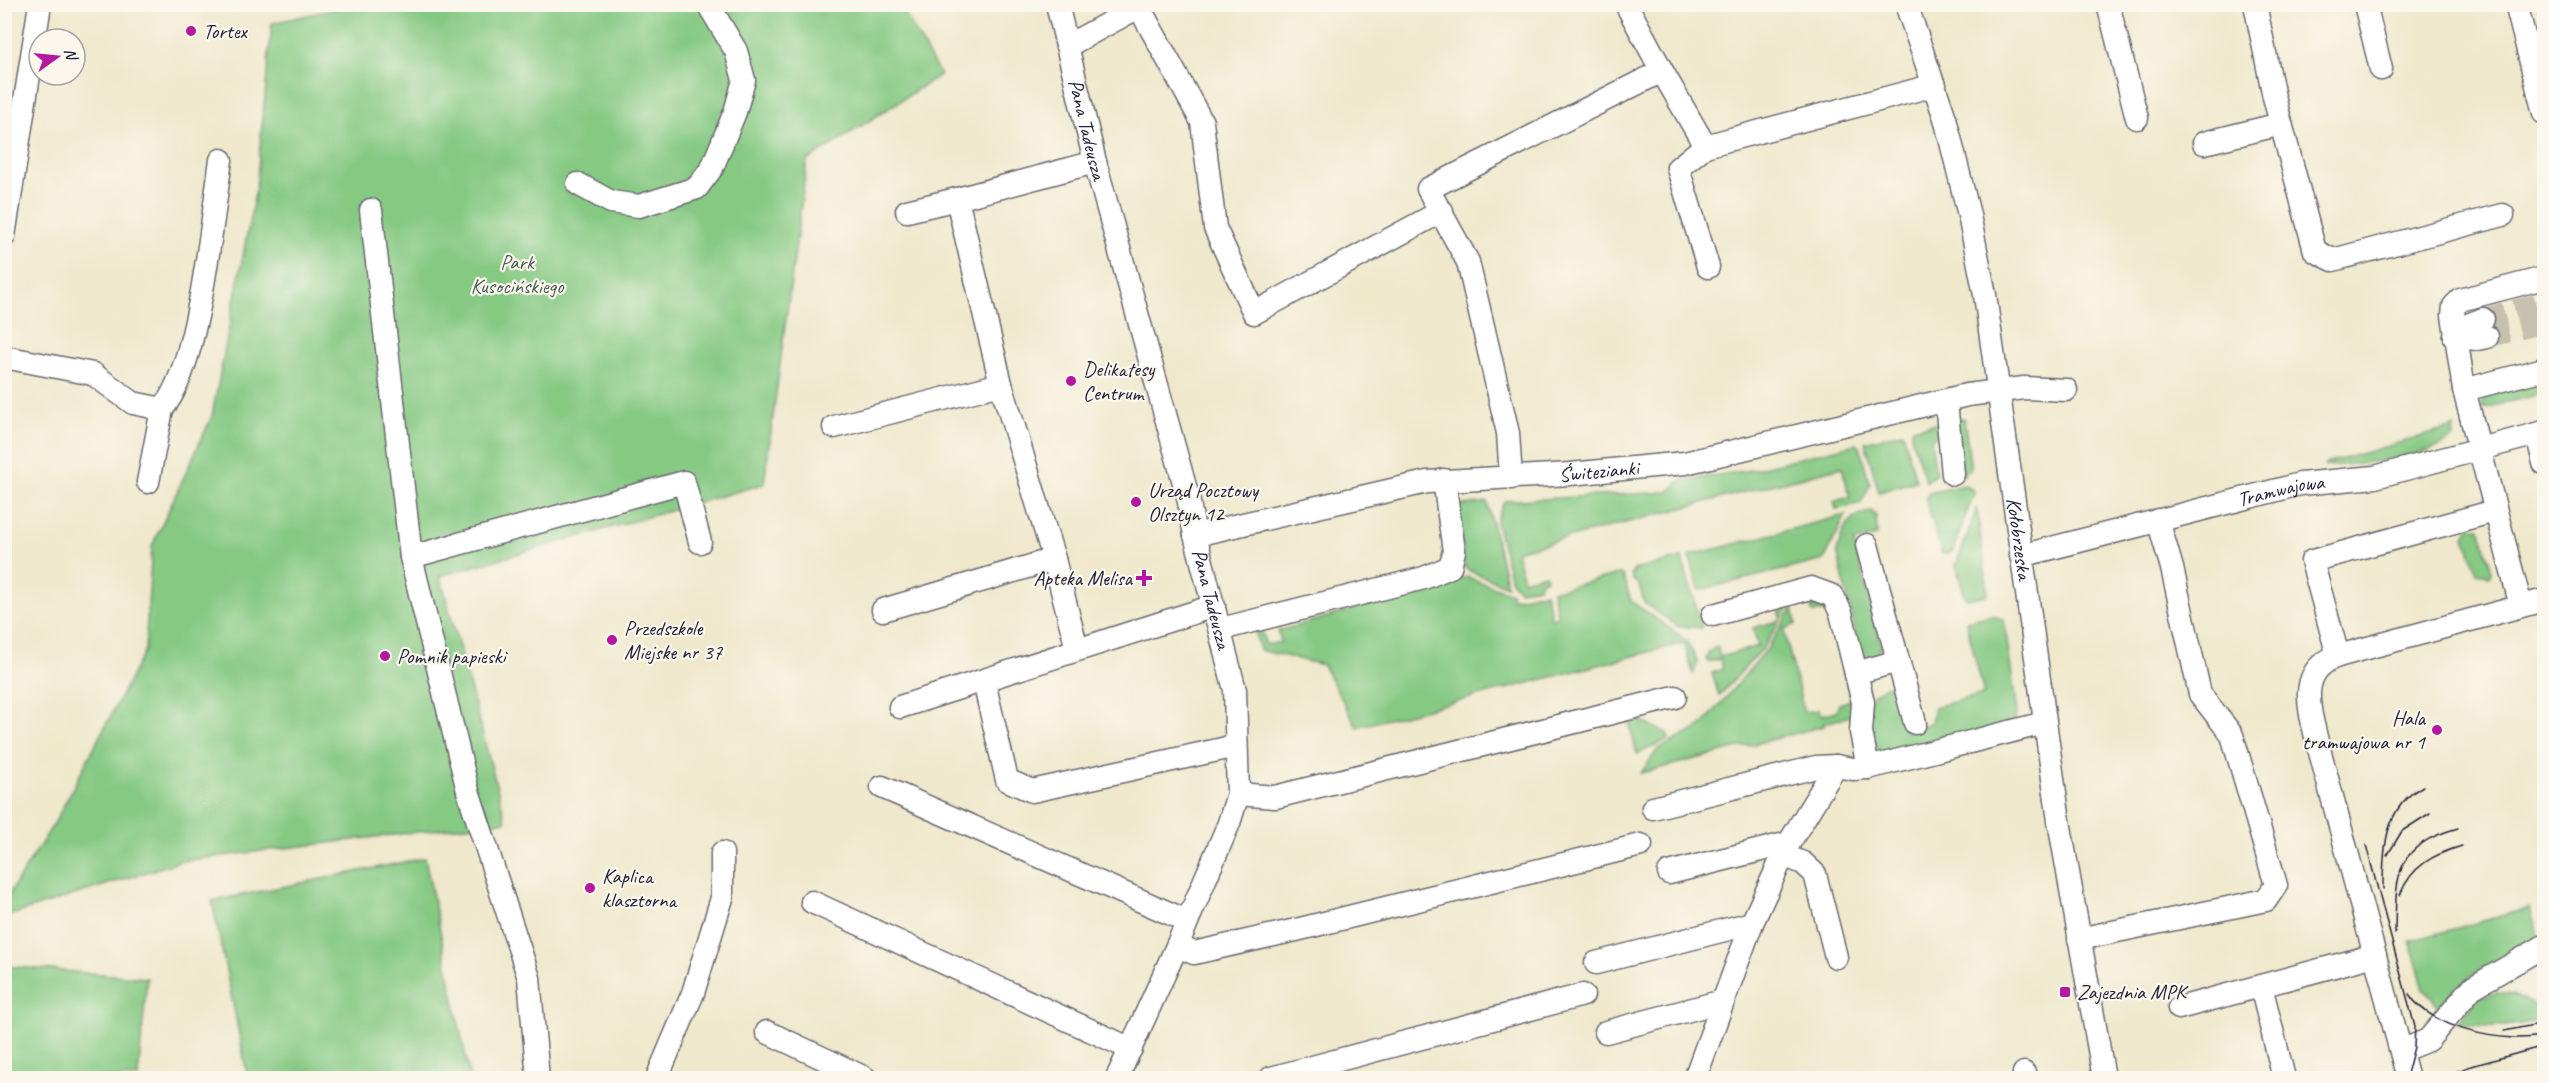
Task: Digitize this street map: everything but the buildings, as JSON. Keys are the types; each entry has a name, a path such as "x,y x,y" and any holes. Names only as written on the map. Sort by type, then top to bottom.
{"street":[{"path":"4,236 40,4"},
{"path":"578,184 611,202 639,206 698,188 707,175 735,112 744,80 736,51 708,4"},
{"name":"Pana Tadeusza","path":"1057,4 1095,162 1188,496 1195,535 1235,690 1238,794 1229,823 1177,946 1117,1078"},
{"path":"1626,4 1705,146"},
{"name":"Kołobrzeska","path":"1906,4 1935,85 1969,215 1985,296 2044,723 2104,1078"},
{"path":"2108,4 2137,118"},
{"path":"2255,4 2308,253 2333,260 2503,215"},
{"path":"2365,4 2381,69"},
{"path":"2516,4 2544,112"},
{"path":"1067,46 1142,6 1202,122 1215,228 1254,313 1442,211"},
{"path":"1511,478 1508,432 1468,262 1428,189 1662,71"},
{"path":"1708,267 1678,168 1705,146 1935,85"},
{"path":"2204,143 2281,124"},
{"path":"148,482 162,409 172,399 187,355 201,295 221,160"},
{"path":"907,211 1095,162"},
{"path":"957,199 1001,384 1054,559 1077,649"},
{"path":"371,210 411,557 468,791 529,978 538,1078"},
{"path":"2521,606 2464,390 2455,337 2454,306 2460,300 2544,278"},
{"path":"2455,337 2463,327 2485,328"},
{"path":"4,357 93,374 133,403 162,409"},
{"path":"2464,390 2544,369"},
{"path":"834,427 1001,384"},
{"name":"Świtezianki","path":"1195,535 1427,482 1511,478 1685,463 1946,401 2024,388 2066,390"},
{"path":"1946,401 1953,474"},
{"path":"2541,433 2544,463"},
{"name":"Tramwajowa","path":"2021,556 2300,484 2375,477 2541,433"},
{"path":"1221,629 1424,578 1450,567 1454,551 1444,480"},
{"path":"411,557 684,482 700,542"},
{"path":"2338,656 2312,561 2495,510"},
{"path":"2079,939 2266,900 2276,885 2232,735 2200,694 2172,568 2158,520"},
{"path":"1867,545 1916,723"},
{"path":"883,610 1054,559"},
{"path":"1713,615 1811,588 1833,596 1841,613 1863,702 1861,732 1868,768"},
{"path":"2409,1078 2317,741 2310,704 2309,687 2312,675 2319,665 2338,656 2544,600"},
{"path":"900,707 1214,606"},
{"path":"1856,673 1898,661"},
{"path":"984,681 1007,780 1032,791 1236,746"},
{"path":"1238,794 1275,797 1675,697"},
{"path":"1653,808 1816,767 1868,768 2044,723"},
{"path":"1695,1078 1752,923 1786,849 1836,766"},
{"path":"882,787 1187,921"},
{"path":"1177,946 1194,953 1641,845"},
{"path":"1669,873 1786,849"},
{"path":"1786,849 1815,874 1836,957"},
{"path":"657,1078 693,993 722,898 722,853"},
{"path":"812,902 1131,1049"},
{"path":"1596,963 1752,923"},
{"path":"2401,1051 2428,1040 2472,988 2544,946"},
{"path":"2179,1008 2375,955"},
{"path":"2261,986 2284,1078"},
{"path":"1271,1078 1583,994"},
{"path":"1606,1032 1723,1001"},
{"path":"767,1032 865,1078"}],"green space":[{"name":"Park Kusocińskiego","path":"357,4 900,5 940,75 807,161 764,484 440,576 506,821 181,861 5,917 4,902 55,822 145,650 152,546 212,416 256,188 272,23"},
{"path":"2544,375 2544,393 2482,409 2483,398 2490,391"},
{"path":"1962,418 1971,469 1963,476 1955,419"},
{"path":"1943,422 1944,429 1931,440 1936,474 1926,482 1911,437 1913,428"},
{"path":"2454,427 2453,437 2430,450 2393,459 2325,466 2325,464"},
{"path":"1903,432 1916,481 1879,492 1865,442"},
{"path":"1856,444 1860,447 1870,485 1861,503 1836,509 1834,501 1850,497 1842,467 1516,551 1523,580 1545,574 1546,579 1540,582 1539,587 1519,590 1511,581 1496,521 1504,501 1669,492 1679,481 1751,470"},
{"path":"1965,485 1973,490 1974,494 1952,552 1944,554 1941,552 1926,499 1929,493"},
{"path":"1487,502 1507,586 1465,567 1457,506"},
{"path":"1977,508 1988,593 1967,599 1956,565"},
{"path":"1871,511 1876,516 1877,536 1854,542 1881,645 1878,654 1870,659 1860,653 1837,551 1843,532 1853,518"},
{"path":"1846,515 1824,560 1699,590 1690,557 1692,555"},
{"path":"2470,527 2480,527 2492,572 2490,576 2477,572 2465,536"},
{"path":"1682,558 1702,628 1677,626 1644,603 1639,584 1633,580 1631,574 1634,570"},
{"path":"1619,574 1623,575 1631,601 1686,640 1698,662 1693,674 1684,643 1357,727 1323,665 1260,650 1254,628 1261,627 1266,645 1281,642 1278,631 1467,577 1511,593 1512,599 1545,592 1552,619 1558,617 1552,591"},
{"path":"1827,597 1856,700 1852,716 1824,723 1824,726 1641,773 1658,749 1701,727 1768,648 1793,607 1796,624 1784,630 1804,712 1819,710 1821,715 1836,711 1839,704 1851,700 1828,611 1813,613 1808,601 1810,598"},
{"path":"1790,605 1781,620 1779,608"},
{"path":"1992,615 2004,620 2017,712 2014,722 1889,757 1878,749 1870,735 1868,707 1873,695 1886,685 1893,688 1905,731 1931,723 1934,707 1984,694 1966,621"},
{"path":"1781,620 1764,647 1719,696 1712,673 1723,669 1720,659 1708,662 1706,660 1709,652 1717,646 1720,657 1758,646 1753,628"},
{"path":"1627,715 1667,733 1669,739 1637,754"},
{"path":"425,858 470,1078 248,1078 212,901"},
{"path":"2530,908 2539,938 2472,976 2448,995 2439,1007 2424,989 2410,941"},
{"path":"4,966 147,978 138,1078 5,1078"},
{"path":"2495,993 2515,996 2544,1009 2544,1019 2501,1026 2480,1026 2458,1022 2478,998"}],"tunnel":[{"path":"2483,319 2544,303"},
{"path":"2487,337 2544,322"}],"tram line":[{"path":"2383,889 2385,845 2393,818 2400,805 2423,786"},
{"path":"2387,856 2402,831 2430,813"},
{"path":"2395,933 2396,894 2403,865 2410,854 2421,844 2437,835 2458,828"},
{"path":"2366,845 2415,1027 2414,1047 2406,1078"},
{"path":"2400,895 2410,876 2417,869 2433,857 2462,846"},
{"path":"2409,994 2434,1017 2470,1031 2510,1038 2544,1035"},
{"path":"2504,1031 2544,1023"},
{"path":"2440,1078 2468,1067 2544,1046"}],"place":[{"name":"Tortex","path":"191,31"},
{"name":"Delikatesy Centrum","path":"1071,381"},
{"name":"Urząd Pocztowy Olsztyn 12","path":"1136,502"},
{"name":"Apteka Melisa","path":"1144,578"},
{"name":"Przedszkole Miejske nr 37","path":"612,640"},
{"name":"Pomnik papieski","path":"385,656"},
{"name":"Hala tramwajowa nr 1","path":"2437,730"},
{"name":"Kaplica klasztorna","path":"590,888"},
{"name":"Zajezdnia MPK","path":"2065,992"}]}
